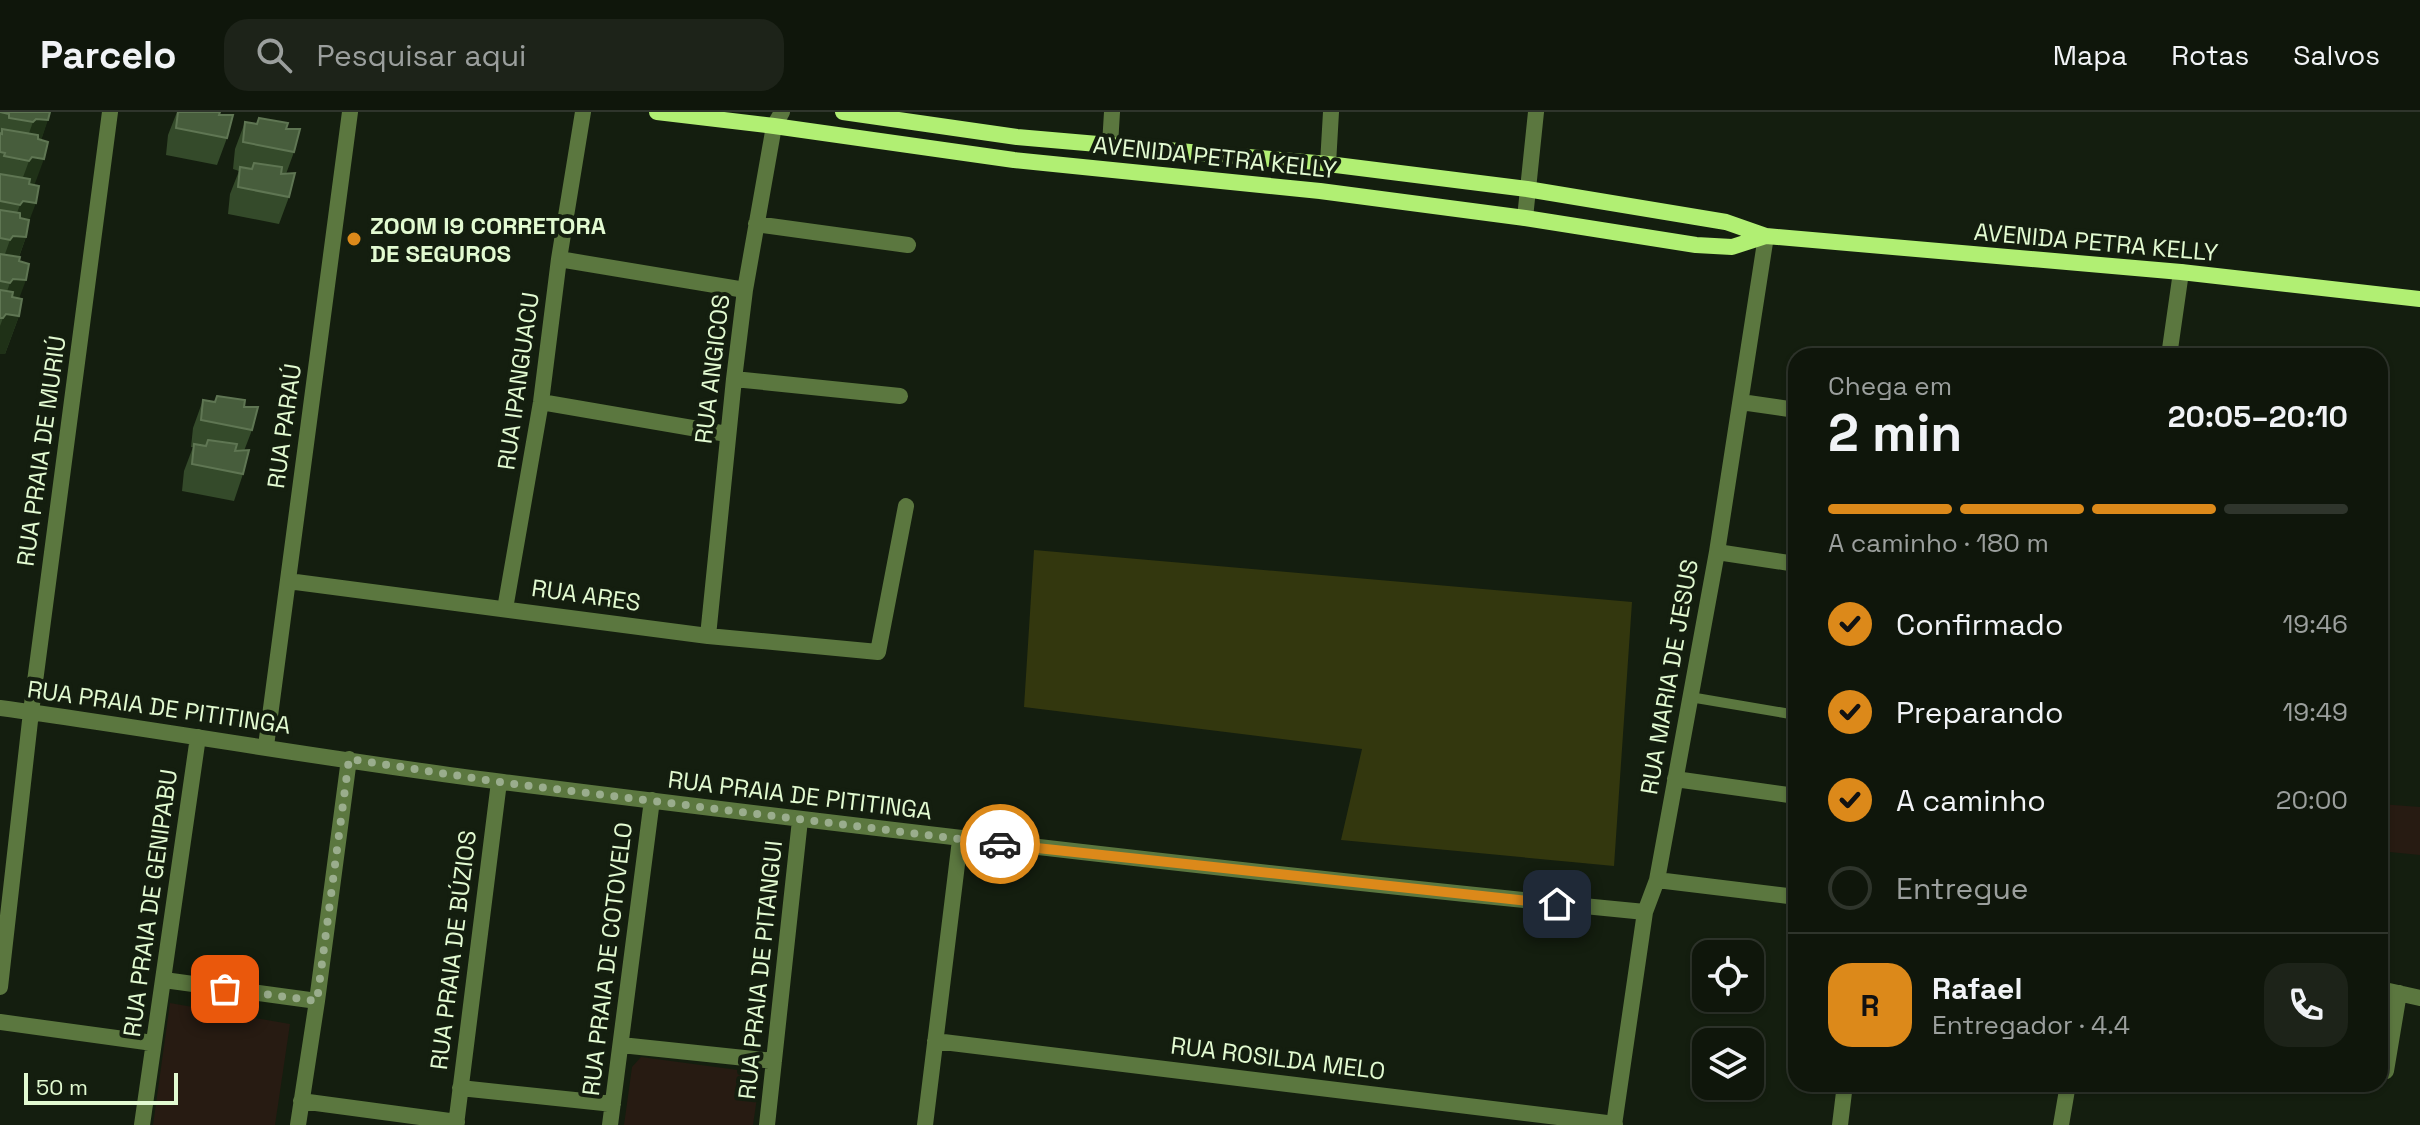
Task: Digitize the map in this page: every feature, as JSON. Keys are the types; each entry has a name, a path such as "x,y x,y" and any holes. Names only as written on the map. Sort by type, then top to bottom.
{"street":[{"name":"RUA PRAIA DE MURIÚ","path":"0,987 31,712 110,112"},
{"name":"RUA PARAÚ","path":"266,746 350,112"},
{"name":"RUA IPANGUACU","path":"505,609 541,402 559,259 583,112"},
{"name":"AVENIDA PETRA KELLY","path":"657,112 778,119 1014,160 1320,191 1525,218 1696,245 1732,247 1766,236"},
{"name":"AVENIDA PETRA KELLY","path":"843,112 1017,137 1328,164 1527,189 1726,222 1766,236 2181,272 2420,299"},
{"path":"1110,145 1112,112"},
{"path":"1328,164 1331,112"},
{"path":"1525,218 1536,112"},
{"name":"RUA ANGICOS","path":"708,636 727,434 745,290 778,119"},
{"path":"756,224 908,245"},
{"name":"RUA MARIA DE JESUS","path":"1614,1124 1645,912 1657,880 1717,552 1766,236"},
{"path":"559,259 745,290"},
{"path":"2170,348 2181,272"},
{"path":"734,379 900,396"},
{"path":"541,402 727,434"},
{"path":"1741,402 1788,409"},
{"name":"RUA ARES","path":"288,581 708,636 878,652 906,506"},
{"path":"1717,552 1788,563"},
{"name":"RUA PRAIA DE PITITINGA","path":"0,708 499,782 960,840 1383,887 1645,912"},
{"name":"RUA PRAIA DE GENIPABU","path":"142,1125 198,737"},
{"path":"298,1125 349,759"},
{"path":"1675,779 1788,795"},
{"name":"RUA PRAIA DE BÚZIOS","path":"457,1124 499,782"},
{"name":"RUA PRAIA DE COTOVELO","path":"610,1125 652,800"},
{"name":"RUA PRAIA DE PITANGUI","path":"767,1125 800,820"},
{"path":"925,1125 960,840"},
{"path":"1657,880 1788,896"},
{"path":"164,980 317,1001"},
{"path":"2388,991 2420,998"},
{"path":"2388,1059 2399,993"},
{"path":"0,1022 153,1043"},
{"name":"RUA ROSILDA MELO","path":"935,1041 1614,1124"},
{"path":"621,1045 774,1061"},
{"path":"460,1088 613,1104"},
{"path":"1840,1125 1844,1092"},
{"path":"2061,1125 2067,1092"},
{"path":"301,1101 457,1124"}],"lane":[{"path":"1690,697 1788,714"}],"shaded area":[{"path":"1034,550 1632,602 1614,866 1341,840 1362,749 1024,707"},
{"path":"2388,805 2420,807 2420,855 2388,852"},
{"path":"170,1003 290,1024 275,1125 153,1125"},
{"path":"641,1057 753,1072 759,1084 753,1125 624,1125 632,1067"}],"building":[{"path":"0,112 50,112 48,120 36,119 33,122 9,118 9,114"},
{"path":"178,112 233,115 227,138 176,128"},
{"path":"259,118 288,123 286,129 300,129 294,152 243,142 245,122 257,124"},
{"path":"2,129 38,135 38,139 48,142 44,159 32,157 29,161 4,156 5,153 0,152"},
{"path":"254,163 282,167 281,174 295,173 289,197 238,187 240,167 252,169"},
{"path":"0,174 30,179 29,184 39,186 36,203 23,201 20,205 0,201"},
{"path":"0,210 20,213 20,218 29,220 26,237 0,238"},
{"path":"0,254 20,257 19,261 29,264 26,280 0,281"},
{"path":"0,290 13,292 12,297 22,299 19,316 6,314 0,318"},
{"path":"217,396 245,400 244,407 258,407 252,430 201,420 203,400 215,402"},
{"path":"208,440 237,444 235,451 249,450 243,474 192,464 194,444 206,446"}],"way so far":[{"path":"225,989 317,1001 349,759 499,782 1000,844"}],"place":[{"name":"ZOOM I9 CORRETORA DE SEGUROS","path":"354,239"}],"route":[{"path":"1000,844 1557,904"}]}
